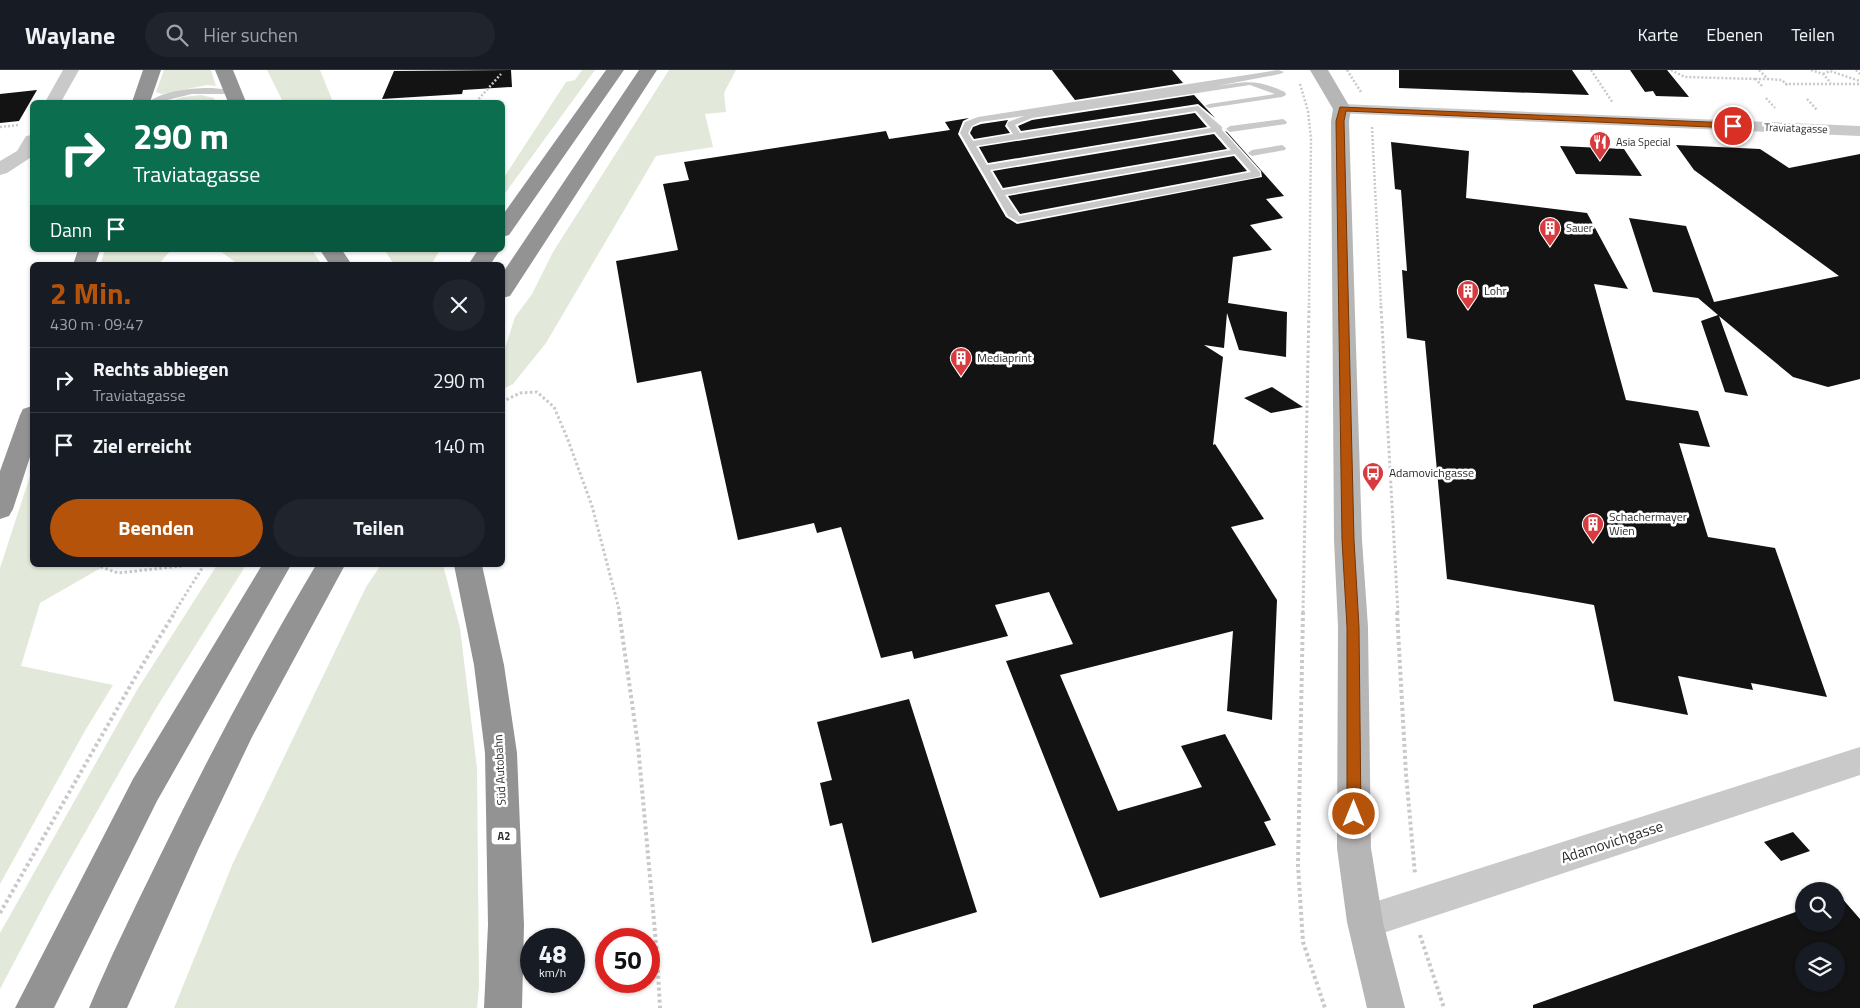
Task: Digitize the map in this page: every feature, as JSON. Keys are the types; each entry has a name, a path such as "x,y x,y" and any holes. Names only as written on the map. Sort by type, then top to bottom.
{"highway":[{"path":"142,100 152,70"},
{"path":"224,70 235,100"},
{"path":"505,227 615,70"},
{"path":"505,286 648,70"},
{"path":"0,509 30,421"},
{"path":"34,1008 145,790 276,567"},
{"path":"108,1008 169,872 236,739 330,567"},
{"name":"Süd Autobahn","path":"468,567 489,665 501,753 506,925 503,1008"}],"main road":[{"path":"1318,70 1355,109 1340,121 1348,540 1353,627 1354,848 1365,922 1386,1008"}],"street":[{"path":"54,100 71,70"},
{"name":"Traviatagasse","path":"1355,109 1860,131"},
{"path":"0,169 28,147"},
{"name":"Adamovichgasse","path":"1365,922 1860,761"}],"lane":[{"path":"970,144 1198,108 1219,129 1257,174 1018,219 1013,216 984,168 970,144 964,133 965,128 971,122 978,120 1189,88 1280,72"},
{"path":"1018,136 1011,125 1012,122 1038,115 1250,83 1267,86 1282,94 1209,106"},
{"path":"160,100 202,90 235,100"},
{"path":"1230,129 1283,122"},
{"path":"984,168 1219,129"},
{"path":"1252,153 1282,148"},
{"path":"999,193 1238,151"}],"path":[{"path":"1347,70 1359,86 1355,109 1372,122 1406,774 1418,905 1418,931 1444,1008"},
{"path":"1591,70 1627,122"},
{"path":"1671,70 1674,74 1685,77 1782,80 1788,86"},
{"path":"1759,70 1768,79"},
{"path":"1811,70 1823,74 1832,83"},
{"path":"1823,74 1830,70 1860,83"},
{"path":"1856,70 1860,74"},
{"path":"478,100 501,74"},
{"path":"1297,77 1308,104 1312,136 1311,196 1309,199 1311,201 1308,429 1298,865 1303,942 1325,1008"},
{"path":"1756,79 1762,86"},
{"path":"1785,84 1860,83"},
{"path":"505,401 520,394 537,392 554,407 592,506 610,571 620,614 638,745 657,954 660,1008"},
{"path":"102,567 118,573 172,567"},
{"path":"0,913 140,669 203,567"}],"green space":[{"path":"164,70 211,70 216,86 207,85 162,94 156,92"},
{"path":"267,70 320,70 332,100 282,100"},
{"path":"582,70 595,70 505,193 505,176 566,82 575,80"},
{"path":"669,70 736,70 724,93 726,112 705,114 713,147 656,156 546,343 513,384 505,388 505,348 515,317 532,294 553,252"},
{"path":"201,95 214,98 215,100 175,100"},
{"path":"104,252 169,252 161,262 101,262"},
{"path":"222,252 313,252 320,262 235,262"},
{"path":"386,252 439,252 433,262 392,262"},
{"path":"30,476 30,567 103,567 40,603 21,666 113,685 86,729 0,884 0,568"},
{"path":"216,567 245,567 155,710 50,894 0,989 0,933 137,690"},
{"path":"380,567 444,567 460,628 477,768 479,987 477,1008 174,1008 233,863 366,587"}],"building":[{"path":"511,70 512,87 463,90 462,94 382,99 394,71"},
{"path":"1052,70 1172,70 1183,83 1075,100"},
{"path":"1399,70 1572,70 1589,95 1399,88"},
{"path":"1630,70 1667,70 1689,97 1656,96 1653,91 1645,92"},
{"path":"37,90 19,121 0,123 0,94"},
{"path":"1194,95 1215,118 1198,104 1021,131 1018,126 1032,120"},
{"path":"1195,113 1207,127 988,163 979,147"},
{"name":"Mediaprint","path":"969,118 963,121 958,134 1006,217 1017,224 1262,177 1261,171 1225,131 1284,196 1266,199 1283,218 1250,225 1272,250 1233,257 1228,303 1287,312 1286,357 1239,350 1227,313 1224,348 1204,345 1223,357 1213,445 1215,444 1264,519 1231,527 1277,600 1272,720 1227,711 1233,631 1060,675 1118,811 1202,787 1181,746 1225,734 1271,820 1264,822 1276,845 1100,898 1006,661 1073,644 1049,592 995,605 1008,636 914,659 912,651 881,658 841,527 817,533 814,523 738,540 701,371 637,383 616,261 678,250 663,184 689,180 684,162 886,131 889,139 950,130 945,122"},
{"path":"1008,120 1005,126 1010,133 974,139 970,133 973,127 981,124"},
{"path":"1214,134 1227,149 1003,188 993,171"},
{"name":"Schachermayer Wien","path":"1391,142 1469,151 1466,198 1587,213 1628,289 1594,284 1626,400 1698,411 1710,447 1679,443 1708,537 1775,548 1827,697 1751,683 1753,690 1678,676 1688,715 1614,701 1594,605 1447,579 1425,341 1407,338 1402,270 1407,271 1401,190 1395,189"},
{"path":"1676,145 1760,149 1789,168 1860,154 1860,379 1828,387 1793,377 1719,316 1748,396 1725,392 1701,321 1718,315 1698,298 1653,292 1629,218 1686,226 1714,302 1839,276 1694,170"},
{"name":"Asia Special","path":"1560,146 1624,149 1642,176 1576,174"},
{"path":"1234,156 1247,171 1020,214 1008,196"},
{"path":"1272,387 1303,407 1271,413 1244,398"},
{"path":"909,699 977,912 872,943 842,823 830,826 820,783 832,780 817,722"},
{"path":"1793,832 1810,851 1781,861 1764,842"},
{"path":"1845,902 1860,919 1860,1008 1533,1008 1533,1005 1795,912 1795,932 1845,932"}],"place":[{"name":"Asia Special","path":"1600,161"},
{"name":"Sauer","path":"1550,247"},
{"name":"Lohr","path":"1468,310"},
{"name":"Mediaprint","path":"961,377"},
{"name":"Adamovichgasse","path":"1373,492"},
{"name":"Schachermayer Wien","path":"1593,543"}],"route":[{"path":"1354,814 1353,627 1348,540 1346,341 1340,121 1342,109 1733,126"}]}
